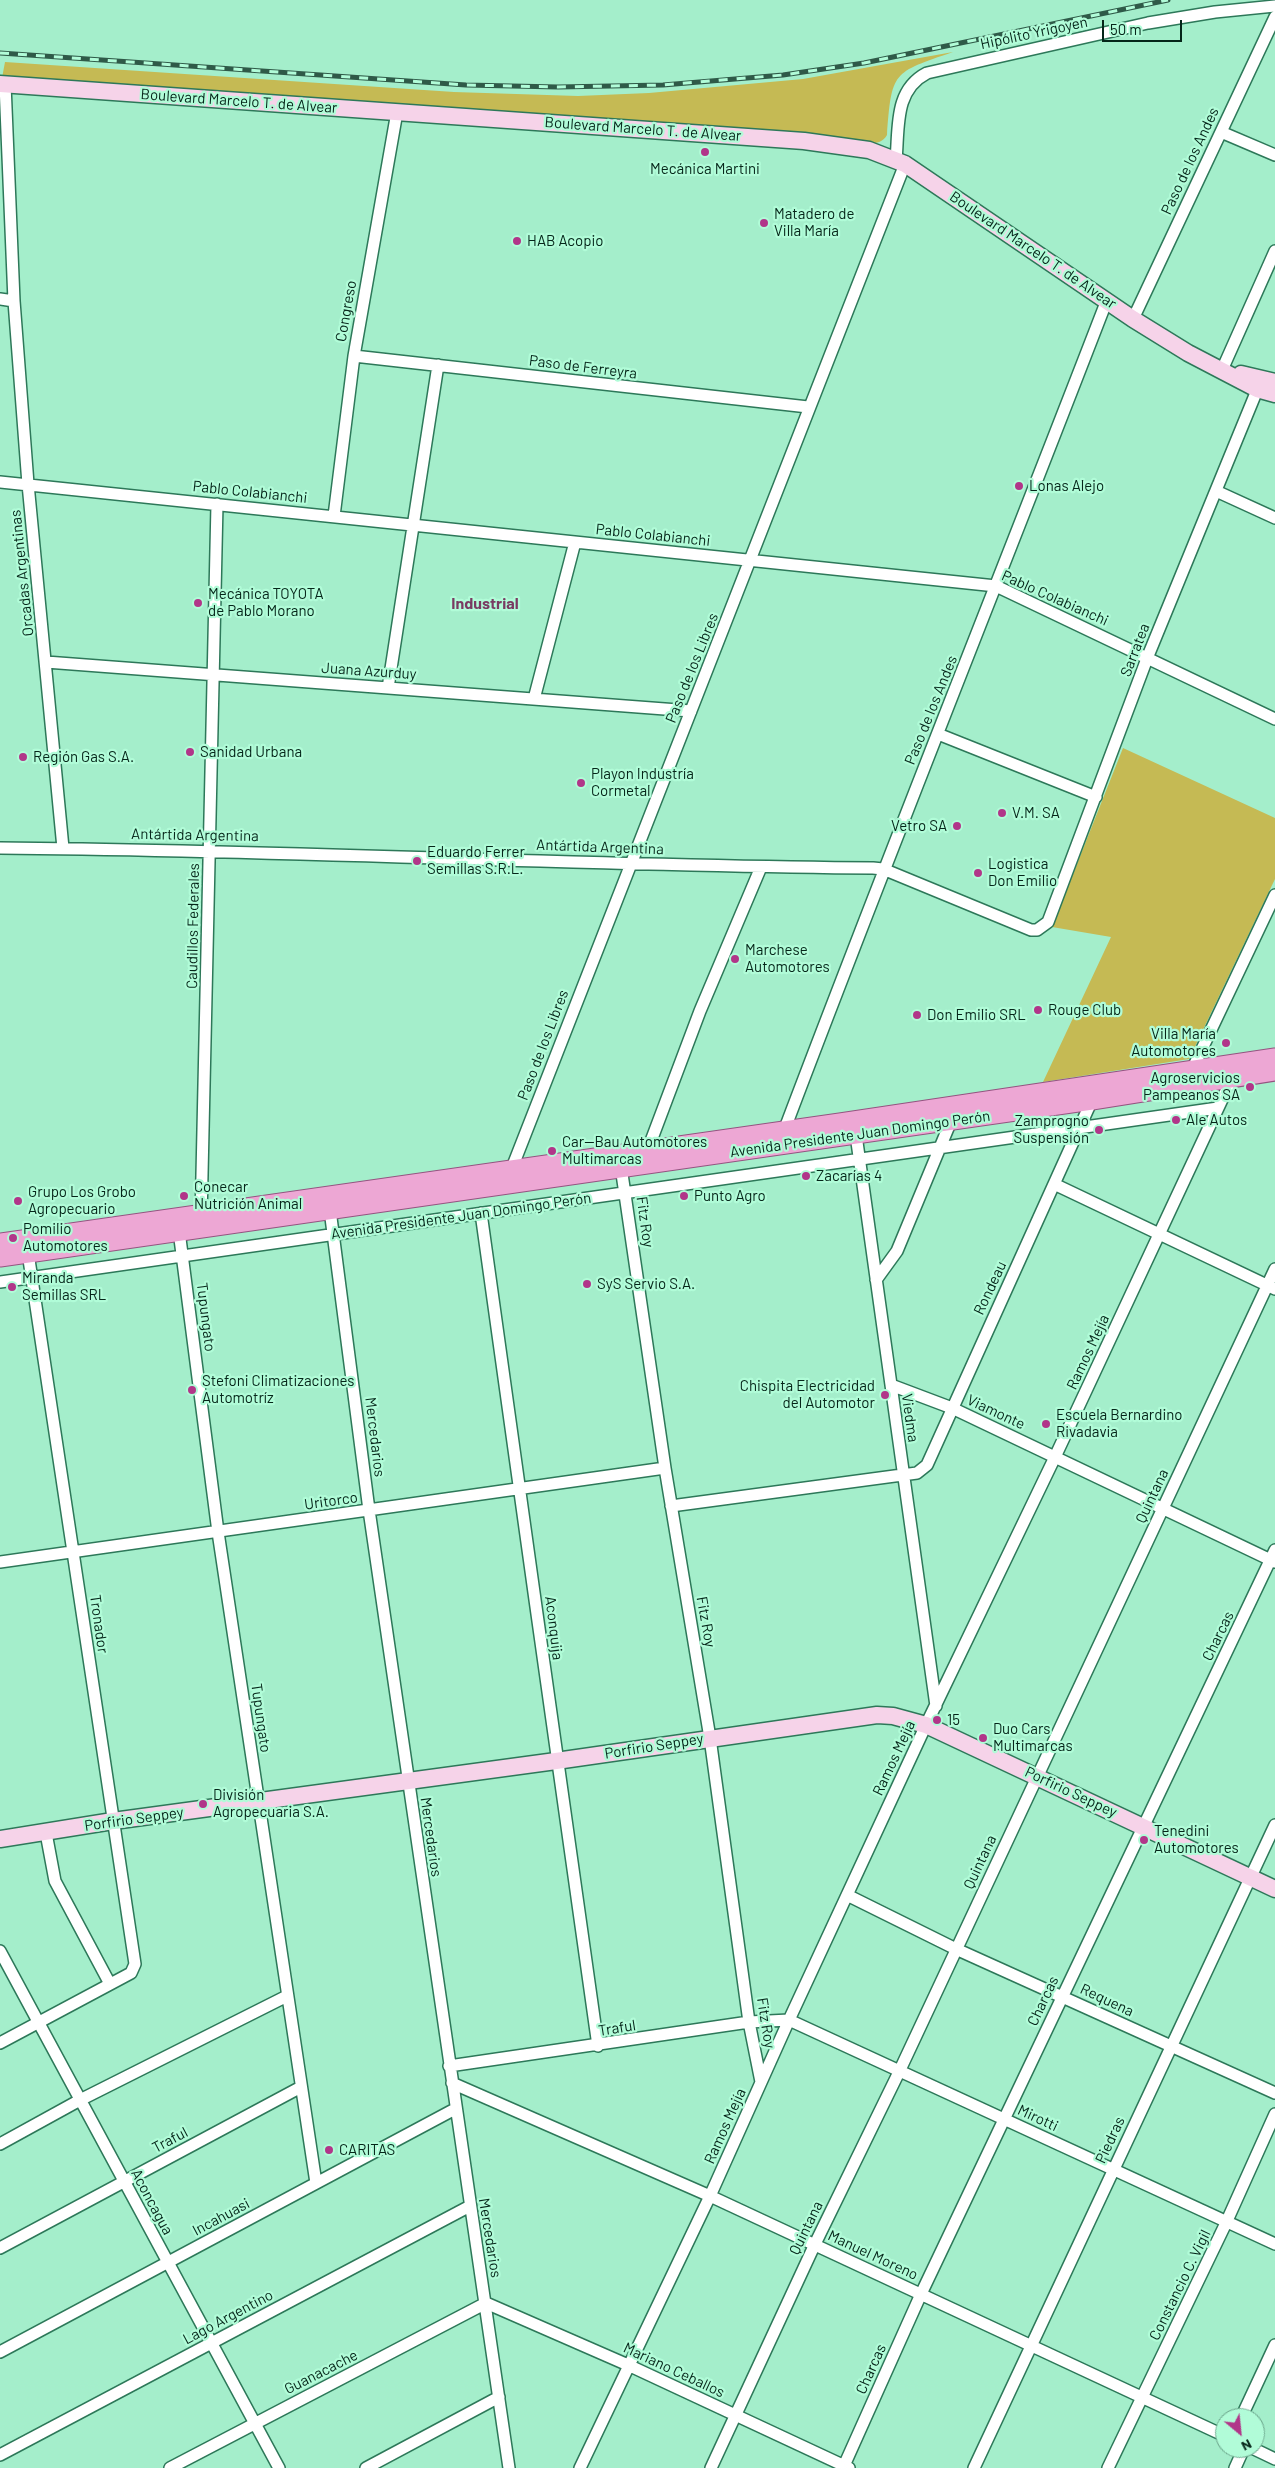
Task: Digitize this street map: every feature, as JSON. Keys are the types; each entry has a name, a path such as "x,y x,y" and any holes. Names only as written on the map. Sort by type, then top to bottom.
{"main road":[{"name":"Boulevard Marcelo T. de Alvear","path":"3,84 804,141 869,150 900,162 1133,319 1188,353 1222,370 1265,383 1275,394"},
{"name":"Avenida Presidente Juan Domingo Perón","path":"0,1258 179,1231 201,1221 509,1177 621,1167 1092,1100 1236,1070 1275,1058"},
{"name":"Avenida Presidente Juan Domingo Perón","path":"0,1243 201,1221 330,1210 648,1149 784,1131 1192,1070 1275,1072"},
{"name":"Porfirio Seppey","path":"0,1839 113,1821 408,1782 876,1715 893,1716 926,1725 1275,1888"}],"street":[{"name":"Hipólito Yrigoyen","path":"900,162 904,95 910,84 927,73 1148,23 1215,12 1275,6"},
{"name":"Paso de los Andes","path":"1133,319 1275,16"},
{"name":"Orcadas Argentinas","path":"3,84 14,301 28,484 63,848"},
{"name":"Congreso","path":"334,516 354,356 397,112"},
{"path":"1221,132 1275,155"},
{"name":"Paso de los Libres","path":"509,1177 629,863 751,560 900,162"},
{"path":"1222,370 1275,251"},
{"path":"0,299 14,301"},
{"name":"Paso de los Andes","path":"784,1131 883,870 998,583 1107,300"},
{"name":"Paso de Ferreyra","path":"354,356 808,407"},
{"path":"388,688 438,365"},
{"name":"Sarratea","path":"1037,930 1048,922 1148,656 1216,491 1265,383"},
{"name":"Pablo Colabianchi","path":"0,482 751,560 998,583 1275,719"},
{"path":"1216,491 1275,518"},
{"name":"Caudillos Federales","path":"201,1221 218,504"},
{"path":"534,699 575,542"},
{"path":"769,555 998,583"},
{"name":"Juana Azurduy","path":"46,662 691,712"},
{"path":"938,734 1096,796"},
{"name":"Antártida Argentina","path":"0,848 210,850 883,870 1031,930 1037,930"},
{"path":"648,1149 700,1011 761,867"},
{"path":"1192,1070 1275,895"},
{"name":"Ramos Mejía","path":"580,2468 710,2196 789,2020 926,1725 1055,1457 1236,1070"},
{"name":"Rondeau","path":"903,1475 917,1473 927,1466 1092,1100"},
{"name":"Avenida Presidente Juan Domingo Perón","path":"0,1282 1218,1108"},
{"path":"876,1280 897,1251 951,1121"},
{"name":"Viedma","path":"856,1134 936,1706"},
{"name":"Fitz Roy","path":"621,1167 665,1468 710,1738 749,2022 761,2082"},
{"path":"1054,1184 1271,1287"},
{"name":"Mercedarios","path":"330,1210 369,1510 455,2109 486,2303 509,2468"},
{"name":"Aconquija","path":"481,1213 521,1489 556,1761 598,2046"},
{"name":"Tupungato","path":"179,1231 218,1532 300,2087 316,2183"},
{"name":"Tronador","path":"28,1253 136,1964 131,1973 110,1984"},
{"name":"Quintana","path":"711,2468 815,2244 899,2072 1162,1508 1271,1287 1275,1269"},
{"name":"Viamonte","path":"891,1385 952,1408 1162,1508 1274,1557"},
{"name":"Uritorco","path":"0,1562 665,1468"},
{"path":"671,1506 903,1475"},
{"name":"Charcas","path":"846,2467 921,2294 1062,1996 1274,1557"},
{"name":"Piedras","path":"974,2468 1275,1825"},
{"path":"0,2043 110,1984 55,1881 46,1833"},
{"name":"Requena","path":"847,1894 956,1949 1275,2093"},
{"name":"Aconcagua","path":"0,1950 279,2468"},
{"path":"0,2144 80,2100 287,1996"},
{"name":"Traful","path":"449,2066 598,2046 749,2022 789,2020"},
{"name":"Mirotti","path":"789,2020 1275,2244"},
{"name":"Manuel Moreno","path":"452,2083 710,2196 1215,2431"},
{"name":"Traful","path":"0,2248 300,2087"},
{"name":"Incahuasi","path":"0,2352 455,2109"},
{"name":"Constancio C. Vigil","path":"1108,2468 1226,2223 1275,2114"},
{"name":"Lago Argentino","path":"0,2455 470,2206"},
{"name":"Mariano Ceballos","path":"486,2303 628,2365 846,2467"},
{"name":"Guanacache","path":"170,2468 486,2303"},
{"path":"1246,2408 1275,2344"},
{"path":"366,2468 499,2397"}],"shaded area":[{"path":"953,52 918,65 899,77 891,98 887,135 883,140 873,143 860,143 841,139 2,78 5,62 454,92 578,96 649,93 803,79"},
{"path":"1123,748 1275,818 1275,879 1189,1059 1043,1082 1111,937 1052,927"}],"railway":[{"path":"0,53 466,85 558,87 663,85 783,75 864,63 1168,0"}],"place":[{"name":"Mecánica Martini","path":"705,152"},
{"name":"Matadero de Villa María","path":"764,223"},
{"name":"HAB Acopio","path":"517,241"},
{"name":"Lonas Alejo","path":"1019,486"},
{"name":"Mecánica TOYOTA de Pablo Morano","path":"198,603"},
{"name":"Sanidad Urbana","path":"190,752"},
{"name":"Región Gas S.A.","path":"23,757"},
{"name":"Playon Industría Cormetal","path":"581,783"},
{"name":"V.M. SA","path":"1002,813"},
{"name":"Vetro SA","path":"957,826"},
{"name":"Eduardo Ferrer Semillas S.R.L.","path":"417,861"},
{"name":"Logistica Don Emilio","path":"978,873"},
{"name":"Marchese Automotores","path":"735,959"},
{"name":"Rouge Club","path":"1038,1010"},
{"name":"Don Emilio SRL","path":"917,1015"},
{"name":"Villa María Automotores","path":"1226,1043"},
{"name":"Agroservicios Pampeanos SA","path":"1250,1087"},
{"name":"Ale Autos","path":"1176,1120"},
{"name":"Zamprogno Suspensión","path":"1099,1130"},
{"name":"Car--Bau Automotores Multimarcas","path":"552,1151"},
{"name":"Zacarías 4","path":"806,1176"},
{"name":"Conecar Nutrición Animal","path":"184,1196"},
{"name":"Punto Agro","path":"684,1196"},
{"name":"Grupo Los Grobo Agropecuario","path":"18,1201"},
{"name":"Pomilio Automotores","path":"13,1238"},
{"name":"SyS Servio S.A.","path":"587,1284"},
{"name":"Miranda Semillas SRL","path":"12,1287"},
{"name":"Stefoni Climatizaciones Automotríz","path":"192,1390"},
{"name":"Chispita Electricidad del Automotor","path":"885,1395"},
{"name":"Escuela Bernardino Rivadavia","path":"1046,1424"},
{"name":"15","path":"937,1720"},
{"name":"Duo Cars Multimarcas","path":"983,1738"},
{"name":"División Agropecuaria S.A.","path":"203,1804"},
{"name":"Tenedini Automotores","path":"1144,1840"},
{"name":"CARITAS","path":"329,2150"}],"district":[{"name":"Industrial","path":"485,604"}]}
